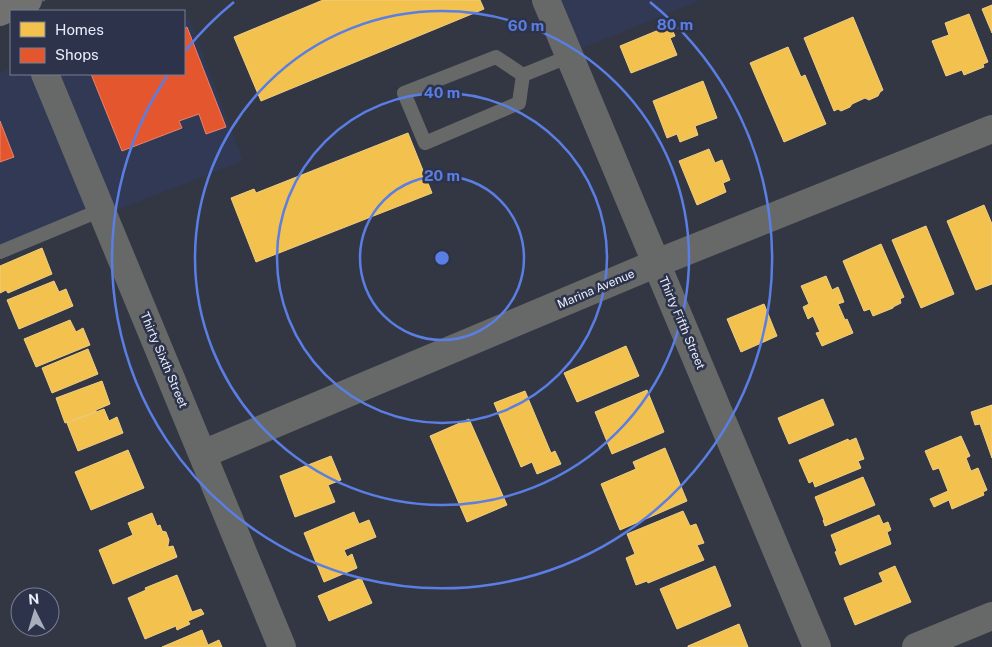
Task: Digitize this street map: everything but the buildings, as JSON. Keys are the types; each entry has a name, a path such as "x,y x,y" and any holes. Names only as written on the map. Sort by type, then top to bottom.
{"street":[{"name":"Thirty Fifth Street","path":"546,0 817,647"},
{"name":"Thirty Sixth Street","path":"45,75 282,647"},
{"name":"Marina Avenue","path":"203,454 657,263 992,129"},
{"path":"916,647 992,616"}],"lane":[{"path":"523,75 570,56"},
{"path":"496,57 523,75 519,103 425,143 404,93 496,57"},
{"path":"0,252 101,210"}],"shaded area":[{"path":"544,0 701,0 566,55"},
{"path":"185,17 190,19 243,161 78,225 0,258 0,73 10,68 10,75 185,75"}],"tram line":[{"path":"0,5 13,0"},
{"path":"20,10 45,0"},
{"path":"0,19 10,14"}]}
